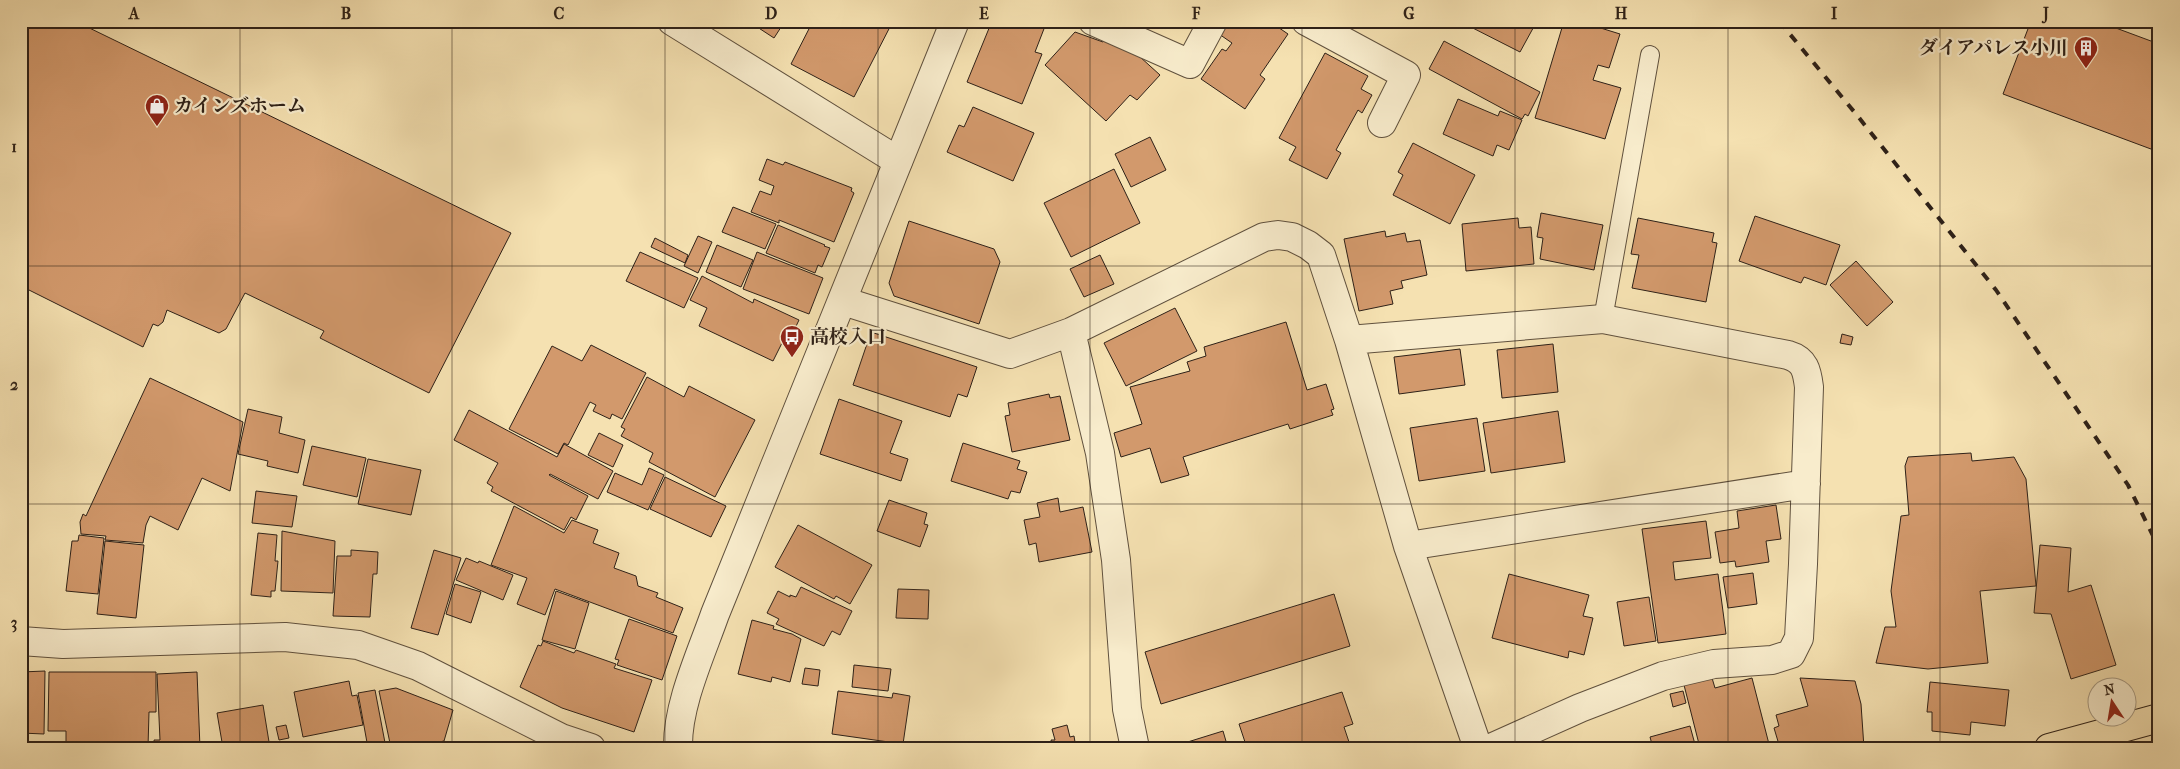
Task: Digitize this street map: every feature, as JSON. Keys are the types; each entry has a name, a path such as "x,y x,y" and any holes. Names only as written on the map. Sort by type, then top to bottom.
{"highway":[{"path":"2049,748 2159,718"}],"street":[{"path":"672,21 898,161"},
{"path":"678,748 678,734 690,686 715,614 955,21"},
{"path":"1093,21 1190,64 1213,21"},
{"path":"1306,21 1406,75 1382,123"},
{"path":"842,301 1010,354 1071,332 1264,236 1292,237 1321,255 1349,340 1408,546 1478,748"},
{"path":"1349,340 1603,319 1798,358 1806,369 1809,387 1799,638 1791,654 1772,660 1714,664 1663,676 1580,708 1490,748"},
{"path":"1071,332 1100,453 1115,550 1127,709 1135,748"},
{"path":"1408,546 1806,484"},
{"path":"21,641 63,644 285,637 358,645 418,666 557,743 591,748"}],"lane":[{"path":"1603,319 1650,55"}],"building":[{"name":"カインズホーム","path":"21,21 75,21 511,233 429,393 320,338 324,331 245,293 226,329 219,333 167,310 163,322 158,326 153,324 143,347 21,286"},
{"path":"748,21 785,21 774,38"},
{"path":"813,21 893,21 854,97 791,64"},
{"path":"992,21 1047,21 1035,52 1042,54 1022,104 967,82"},
{"path":"1228,21 1269,21 1288,34 1260,75 1265,79 1245,109 1201,79 1222,49 1226,51 1232,43 1219,34"},
{"path":"1459,21 1537,21 1520,52"},
{"path":"1564,21 1578,21 1620,34 1609,68 1598,65 1593,80 1621,88 1605,139 1535,118"},
{"name":"ダイアパレス小川","path":"2031,21 2097,21 2159,44 2159,152 2003,94"},
{"path":"1075,32 1103,42 1106,38 1113,45 1139,56 1160,75 1137,100 1130,95 1106,121 1045,65"},
{"path":"1444,41 1540,92 1528,116 1525,114 1522,119 1429,69"},
{"path":"1325,53 1368,76 1361,89 1372,95 1362,113 1358,110 1336,150 1341,153 1327,179 1289,160 1296,147 1279,138"},
{"path":"1458,99 1498,116 1500,111 1522,120 1509,150 1497,145 1493,156 1443,134"},
{"path":"973,107 1034,133 1013,181 947,152 959,125 964,127"},
{"path":"1150,137 1166,170 1131,187 1115,154"},
{"path":"1413,143 1475,175 1450,224 1393,195 1403,175 1398,172"},
{"path":"767,159 783,165 785,162 852,188 851,191 854,193 834,242 779,220 779,223 751,212 760,191 771,195 774,186 759,180"},
{"path":"1114,169 1140,223 1071,257 1044,203"},
{"path":"733,207 776,224 765,249 722,232"},
{"path":"1541,213 1603,225 1594,270 1540,259 1543,238 1537,237"},
{"path":"1755,216 1840,245 1826,285 1804,277 1801,283 1739,261"},
{"path":"1518,218 1519,228 1531,227 1534,264 1466,271 1462,224"},
{"path":"1638,218 1714,233 1712,242 1717,243 1706,302 1632,288 1639,255 1631,254"},
{"path":"909,221 994,249 1000,262 979,324 894,296 889,283"},
{"path":"778,225 830,248 822,267 818,265 815,273 766,253"},
{"path":"1385,231 1386,237 1405,233 1407,242 1420,240 1427,275 1401,281 1403,288 1390,291 1393,304 1359,311 1344,239"},
{"path":"698,236 712,242 698,273 684,266"},
{"path":"655,238 688,255 685,263 651,247"},
{"path":"717,245 753,260 741,287 706,272"},
{"path":"640,252 698,278 684,308 626,281"},
{"path":"757,252 823,278 809,314 743,289"},
{"path":"1100,255 1114,284 1084,297 1070,269"},
{"path":"1856,261 1893,302 1867,326 1830,285"},
{"path":"702,276 753,303 754,299 799,320 789,341 784,339 773,361 699,326 707,308 690,300"},
{"path":"1175,308 1197,351 1126,386 1104,343"},
{"path":"1286,322 1307,390 1326,384 1334,409 1331,410 1333,415 1290,429 1288,424 1183,457 1189,475 1161,483 1150,448 1121,457 1114,433 1142,424 1130,387 1190,371 1187,362 1206,356 1204,347"},
{"path":"871,332 977,367 967,397 958,394 950,417 853,385"},
{"path":"1842,334 1853,337 1851,345 1840,343"},
{"path":"1553,344 1558,392 1502,398 1497,350"},
{"path":"591,345 646,373 622,419 612,414 610,419 593,411 596,405 590,402 568,445 564,443 558,454 509,429 552,346 582,361"},
{"path":"1460,349 1465,385 1399,394 1394,357"},
{"path":"647,377 684,397 689,386 755,420 715,497 649,462 653,453 621,436 625,429 621,427"},
{"path":"150,378 243,422 230,491 202,478 178,530 150,516 146,525 143,543 105,540 106,536 81,534 80,522 83,514 86,516"},
{"path":"1049,394 1050,398 1060,396 1070,440 1012,452 1005,416 1010,415 1008,403"},
{"path":"839,399 902,421 890,453 908,459 901,481 820,454"},
{"path":"248,409 282,417 279,433 305,440 298,473 267,466 268,461 238,454"},
{"path":"469,410 557,457 564,444 613,471 598,499 550,474 588,496 576,520 571,517 564,530 491,491 493,487 487,483 498,463 454,440"},
{"path":"1558,411 1565,462 1491,473 1483,423"},
{"path":"1477,418 1485,471 1419,481 1410,428"},
{"path":"599,433 623,445 613,467 588,455"},
{"path":"963,443 1020,461 1017,469 1027,472 1020,493 1011,491 1008,499 951,481"},
{"path":"312,446 366,458 357,497 303,485"},
{"path":"1971,453 1972,461 2014,457 2026,479 2036,586 1980,591 1988,663 1928,669 1876,663 1885,627 1896,627 1891,591 1901,516 1909,515 1905,466 1908,457"},
{"path":"368,459 421,470 411,515 358,504"},
{"path":"649,468 664,475 648,510 607,492 615,473 642,485"},
{"path":"665,477 726,506 711,537 650,509"},
{"path":"256,491 297,496 292,527 252,523"},
{"path":"1058,498 1060,512 1083,507 1092,552 1039,562 1036,543 1029,545 1024,520 1040,517 1037,503"},
{"path":"889,500 927,513 924,524 928,525 920,547 877,531"},
{"path":"1776,505 1781,539 1766,541 1769,562 1736,567 1735,561 1720,563 1715,532 1739,528 1737,511"},
{"path":"514,506 564,533 572,520 598,530 593,543 619,553 614,568 636,576 638,586 658,593 656,597 683,608 673,633 555,589 545,615 517,604 527,578 491,565"},
{"path":"1706,521 1711,558 1673,562 1675,580 1718,574 1726,634 1658,643 1642,529"},
{"path":"798,525 872,565 850,604 836,596 834,599 775,567"},
{"path":"282,531 335,541 333,593 281,591"},
{"path":"258,533 277,535 275,561 278,561 275,591 271,591 271,597 251,595"},
{"path":"79,535 104,538 98,594 66,591 72,541 78,541"},
{"path":"105,541 144,545 136,618 97,614"},
{"path":"2040,545 2071,548 2068,592 2091,585 2116,665 2071,679 2051,614 2034,613"},
{"path":"351,550 378,552 377,574 373,574 370,617 333,616 337,556 351,556"},
{"path":"434,550 461,558 438,635 411,628"},
{"path":"466,558 478,563 479,561 513,575 503,600 456,580"},
{"path":"1753,573 1757,604 1728,608 1723,577"},
{"path":"1509,574 1589,595 1583,616 1593,618 1584,655 1569,651 1568,658 1492,638"},
{"path":"455,584 481,592 471,623 446,614"},
{"path":"801,587 852,611 840,635 832,631 824,646 776,624 779,619 767,613 778,591 790,597 790,595 796,597"},
{"path":"898,589 929,590 928,619 896,618"},
{"path":"556,591 589,603 575,649 542,640"},
{"path":"1334,594 1350,646 1161,704 1145,652"},
{"path":"1649,597 1656,641 1624,646 1617,602"},
{"path":"629,619 677,636 662,680 617,665 619,660 615,659"},
{"path":"752,620 774,626 773,629 792,634 801,639 790,682 772,677 771,682 738,674"},
{"path":"543,641 574,653 576,650 616,664 614,668 652,680 634,732 562,708 520,687 538,645 541,646"},
{"path":"854,665 891,669 888,691 852,687"},
{"path":"805,668 820,670 818,686 802,684"},
{"path":"45,671 44,734 21,733 21,672"},
{"path":"49,672 156,672 156,712 149,712 148,747 66,748 66,731 48,731"},
{"path":"197,672 200,748 155,748 154,740 160,740 157,674"},
{"path":"1712,678 1715,688 1752,678 1770,748 1700,748 1684,685"},
{"path":"1800,678 1855,681 1861,704 1864,748 1780,748 1774,728 1779,726 1776,715 1808,706"},
{"path":"349,681 352,696 357,695 363,725 303,737 294,692"},
{"path":"1930,682 2009,690 2005,726 1971,722 1970,735 1932,731 1932,712 1927,712"},
{"path":"396,688 453,710 444,741 410,748 391,748 379,691"},
{"path":"375,690 386,748 368,748 358,693"},
{"path":"838,691 892,698 893,693 910,696 903,744 832,734"},
{"path":"1683,691 1686,703 1673,707 1670,694"},
{"path":"1342,692 1353,724 1344,727 1351,748 1247,748 1239,724"},
{"path":"263,705 270,748 223,748 217,713"},
{"path":"286,725 289,738 279,740 276,727"},
{"path":"1067,725 1070,737 1074,736 1076,748 1053,748 1051,740 1055,740 1052,729"},
{"path":"1690,726 1696,748 1653,748 1650,737"},
{"path":"1223,731 1228,748 1179,748 1178,745"},
{"path":"21,741 36,748 21,748"}],"railway":[{"path":"1779,21 1856,114 1996,290 2128,485 2159,548"}],"place":[{"name":"ダイアパレス小川","path":"2086,69"},
{"name":"カインズホーム","path":"157,127"},
{"name":"高校入口","path":"792,358"}]}
